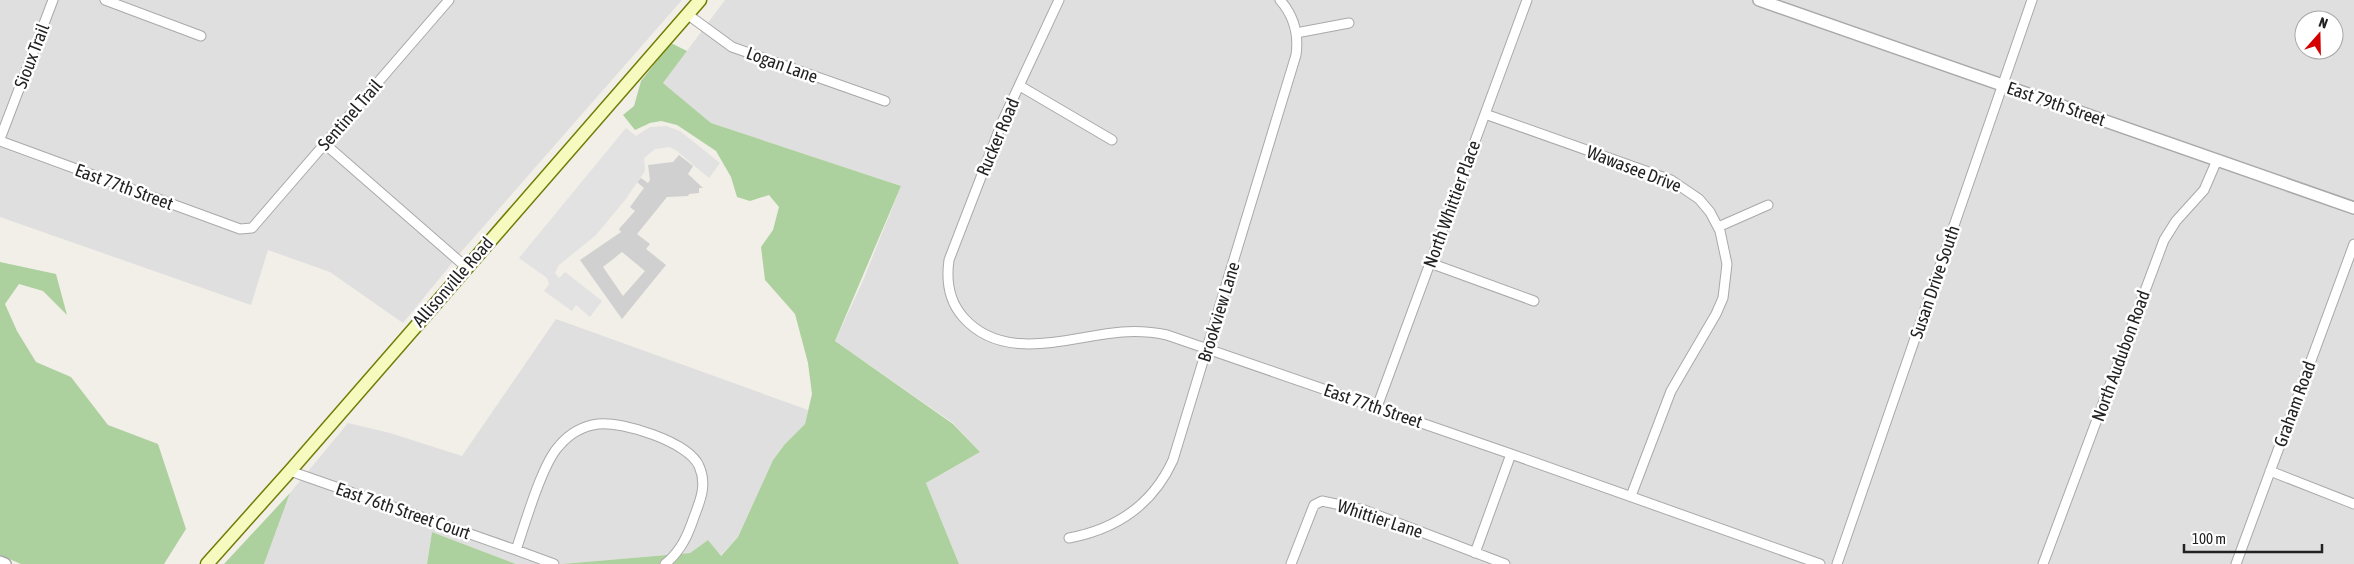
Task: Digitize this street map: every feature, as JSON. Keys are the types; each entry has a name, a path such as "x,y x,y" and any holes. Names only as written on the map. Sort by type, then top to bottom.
{"main road":[{"name":"Allisonville Road","path":"207,564 700,0"}],"street":[{"name":"Sioux Trail","path":"0,140 52,0"},
{"path":"105,0 201,36"},
{"name":"Sentinel Trail","path":"249,228 258,223 449,0"},
{"name":"Rucker Road","path":"948,278 952,251 1002,120 1020,86 1059,0"},
{"path":"1280,0 1289,12 1296,33 1349,23"},
{"name":"North Whittier Place","path":"1376,407 1528,0"},
{"name":"East 79th Street","path":"1759,0 2354,208"},
{"name":"Susan Drive South","path":"1837,564 2032,0"},
{"name":"Logan Lane","path":"687,14 739,50 885,101"},
{"name":"Brookview Lane","path":"1069,538 1090,534 1121,520 1142,505 1160,484 1173,460 1295,61 1296,33"},
{"path":"1020,86 1112,140"},
{"name":"Wawasee Drive","path":"1485,114 1671,180 1699,199 1710,212 1718,227 1727,260 1727,277 1723,298 1716,314 1671,392 1631,496"},
{"name":"East 77th Street","path":"0,140 240,229 249,228"},
{"path":"326,144 466,267"},
{"name":"North Audubon Road","path":"2044,564 2164,240 2176,221 2204,190 2217,160"},
{"path":"1718,227 1768,204"},
{"name":"Graham Road","path":"2236,564 2354,244"},
{"path":"1430,263 1534,301"},
{"name":"East 77th Street","path":"948,278 950,291 958,311 974,327 997,339 1041,344 1124,332 1150,332 1168,335 1631,496 1820,564"},
{"path":"516,550 548,463 556,449 567,438 586,427 598,424 617,424 678,445 693,456 702,472 702,493 689,533 677,553 665,564"},
{"path":"1475,553 1511,454"},
{"name":"East 76th Street Court","path":"290,471 554,564"},
{"path":"2270,471 2354,504"},
{"name":"Whittier Lane","path":"1291,564 1314,505 1322,501 1364,510 1505,564"},
{"path":"0,562 5,564"}],"shaded area":[{"path":"0,0 682,0 462,251 403,323 330,272 268,250 251,305 0,217"},
{"path":"725,0 2354,0 2354,564 959,564 926,483 980,452 953,423 835,341 862,283 901,186 711,123 663,83"},
{"path":"666,126 680,131 720,163 709,178 670,147 655,149 644,158 645,171 625,200 596,235 559,265 555,273 559,278 565,272 602,301 590,317 576,305 572,311 544,291 549,284 547,278 519,258 626,128 636,136 650,127"},
{"path":"679,155 693,166 688,174 703,188 699,188 699,193 689,194 688,196 667,197 637,234 650,244 646,249 666,265 622,319 580,260 621,232 619,229 635,211 630,207 644,188 637,182 641,178 648,183 650,180 648,165 673,162","holes":["622,252 645,271 623,296 603,267"]},
{"path":"556,319 808,410 805,424 785,444 773,460 738,537 720,556 708,540 690,553 562,564 516,564 432,532 427,564 264,564 290,493 348,423 390,433 462,456"}],"green space":[{"path":"671,43 687,51 663,83 711,123 901,186 835,341 953,424 980,452 926,483 959,564 562,564 690,553 708,540 721,556 738,537 773,460 785,444 805,424 812,394 808,363 795,314 765,280 761,247 773,230 779,207 769,195 750,201 737,197 731,177 716,151 677,125 661,121 650,123 635,130 623,115 634,106 641,81"},
{"path":"0,262 56,274 67,315 43,291 19,284 5,304 17,331 36,362 71,377 108,425 158,444 186,529 164,564 21,564 0,555"},
{"path":"290,493 264,564 224,564"},
{"path":"432,532 516,564 427,564"}]}
